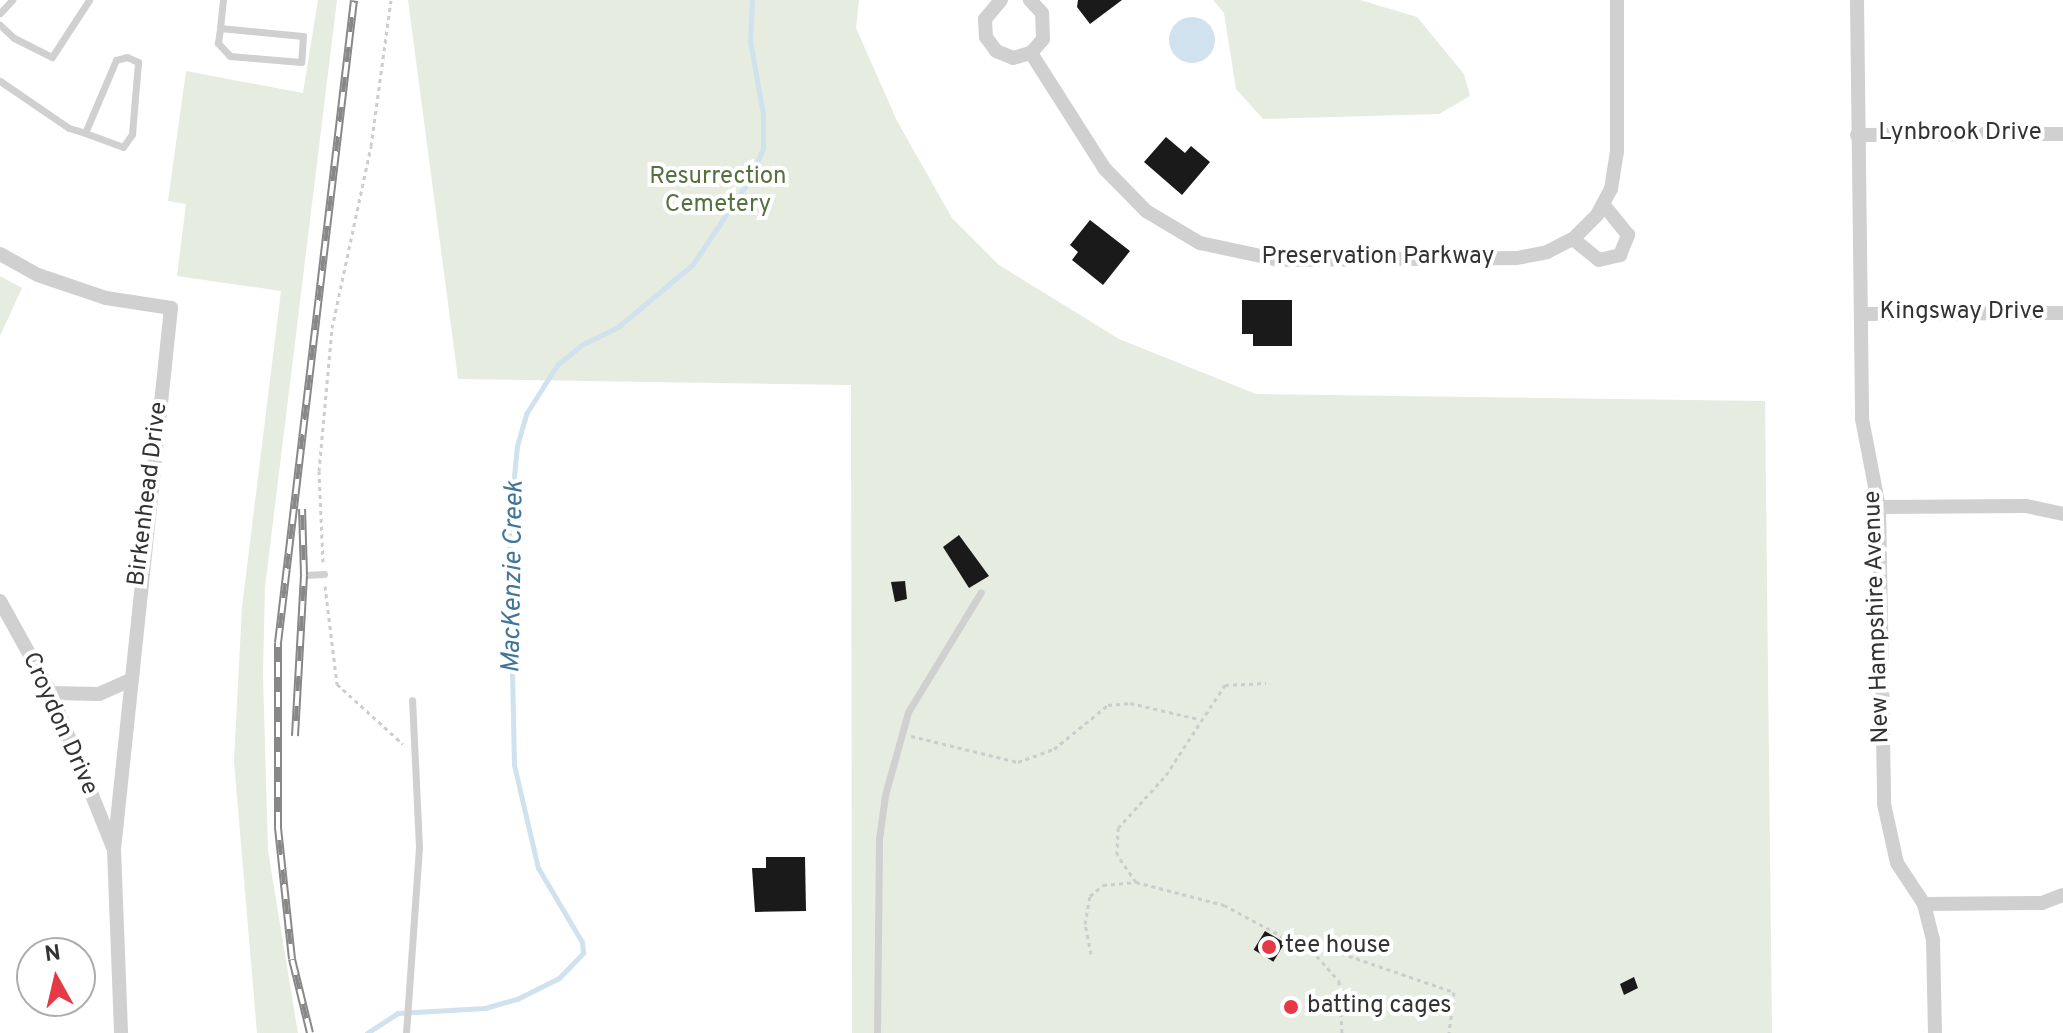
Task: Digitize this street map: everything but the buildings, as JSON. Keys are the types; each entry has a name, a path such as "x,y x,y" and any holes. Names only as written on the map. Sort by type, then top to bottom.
{"street":[{"path":"1001,0 985,19 990,45 1013,58 1031,53 1046,31 1042,13 1030,0"},
{"name":"Preservation Parkway","path":"1031,53 1105,169 1146,211 1200,243 1279,260 1517,258 1547,252 1573,239 1604,205 1617,166 1617,0"},
{"name":"New Hampshire Avenue","path":"1857,0 1862,419 1879,507 1884,804 1897,863 1924,904 1933,939 1935,1033"},
{"name":"Lynbrook Drive","path":"1857,135 2063,134"},
{"path":"1573,239 1599,260 1620,255 1628,235 1604,205"},
{"name":"Birkenhead Drive","path":"0,254 38,275 106,298 171,308 128,681 114,849 121,1033"},
{"name":"Kingsway Drive","path":"1861,314 2063,313"},
{"path":"1879,507 2026,506 2063,514"},
{"name":"Croydon Drive","path":"0,601 51,693 114,849"},
{"path":"51,693 99,694 128,681"},
{"path":"1924,904 2042,903 2063,895"}],"lane":[{"path":"0,13 12,0"},
{"path":"0,25 14,38 52,57 89,0"},
{"path":"220,28 303,36 301,62 230,56 218,43 223,0"},
{"path":"0,81 85,133 123,147 132,134 138,62 127,57 116,60 85,133"},
{"path":"304,575 324,574"},
{"path":"877,1033 879,839 901,733 923,685 981,592"},
{"path":"406,1033 419,847 412,700"}],"path":[{"path":"391,0 371,146 332,328 319,471 324,574 337,684 417,756"},
{"path":"1136,882 1117,855 1118,828 1166,775 1199,719 1225,685 1266,683"},
{"path":"901,733 1018,762 1054,749 1108,705 1130,703 1199,719"},
{"path":"1091,954 1085,924 1090,896 1103,885 1136,882 1224,905 1306,944 1454,992 1449,1033"},
{"path":"1306,944 1339,981 1342,1033"}],"green space":[{"path":"318,0 337,0 265,587 263,674 268,851 298,1033 257,1033 234,761 242,607 281,291 177,276 186,204 168,201 186,71 303,93"},
{"name":"Resurrection Cemetery","path":"408,0 859,0 856,28 897,121 952,218 999,265 1119,339 1256,394 1765,401 1772,1033 852,1033 851,385 458,379"},
{"path":"1213,0 1360,0 1417,17 1464,74 1470,96 1439,114 1263,119 1236,89 1224,13"},
{"path":"0,276 22,288 0,336"}],"water":[{"path":"1192,17 1201,18 1208,24 1214,31 1214,49 1208,56 1201,62 1192,63 1183,62 1176,56 1170,49 1169,40 1170,31 1176,24 1183,18"}],"waterway":[{"name":"MacKenzie Creek","path":"367,1033 398,1013 485,1008 517,999 559,978 583,953 582,942 538,868 514,765 509,526 517,446 526,414 557,365 583,344 618,327 693,264 750,179 763,148 763,114 750,41 752,0"}],"railway":[{"path":"310,1033 292,959 278,827 278,643 354,0"},
{"path":"295,736 304,575 302,509"}],"place":[{"name":"tee house","path":"1269,947"},
{"name":"batting cages","path":"1291,1007"}]}
